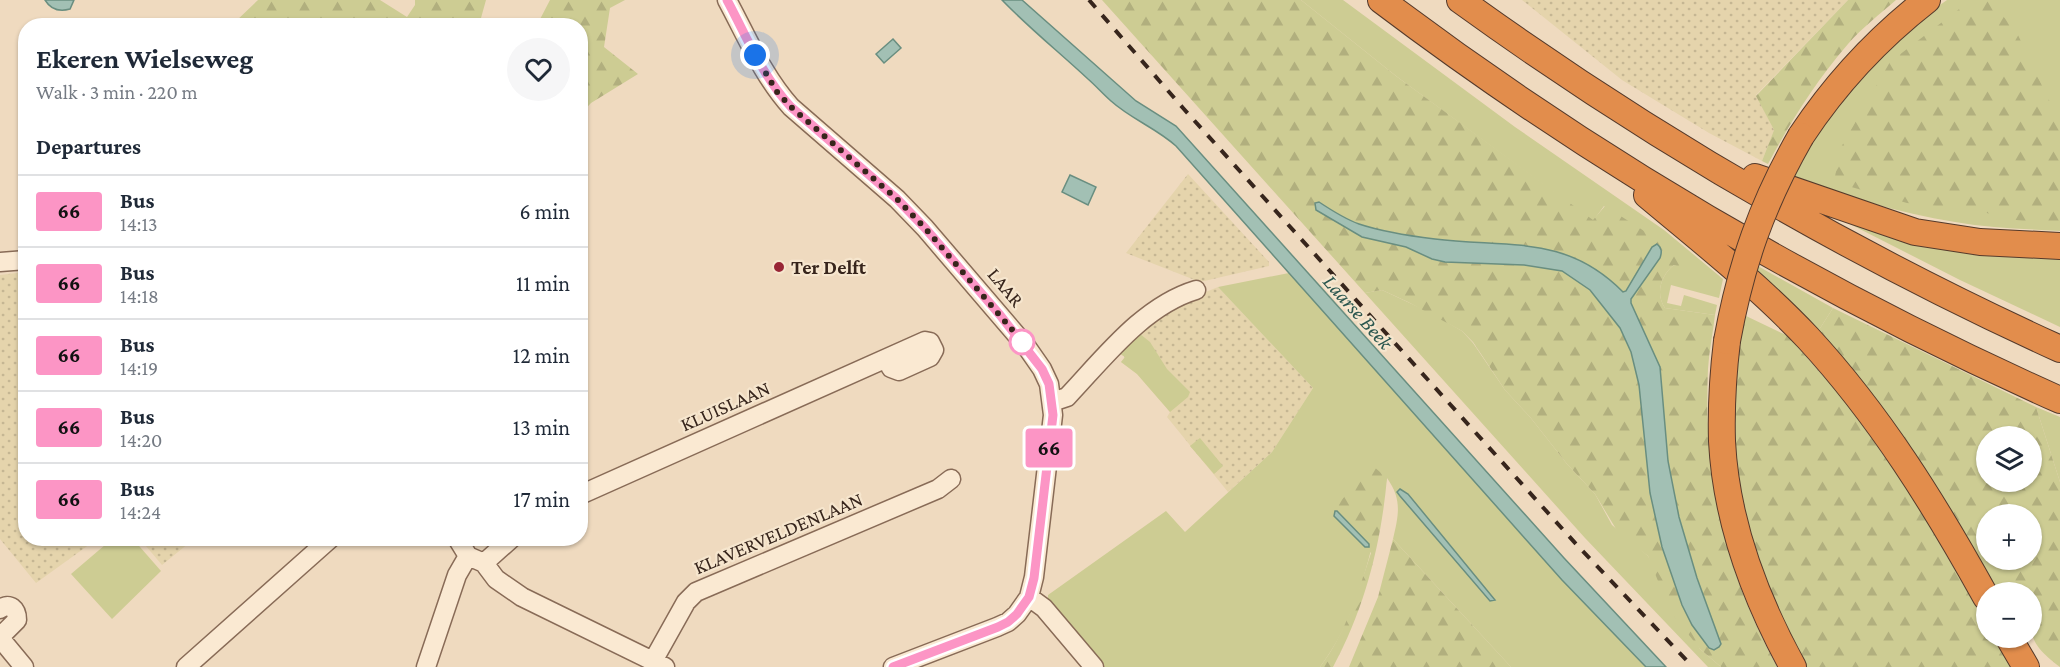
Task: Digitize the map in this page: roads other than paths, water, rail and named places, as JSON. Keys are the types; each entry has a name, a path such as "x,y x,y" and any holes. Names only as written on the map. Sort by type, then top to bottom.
{"highway":[{"path":"1382,0 1470,65 1580,139 1739,236 1952,350 2060,400"},
{"path":"1461,0 1573,79 1810,224 1951,297 2060,349"},
{"path":"1793,667 1767,616 1735,523 1722,444 1722,400 1727,341 1733,306 1752,238 1774,186 1801,136 1819,108 1857,62 1928,0"},
{"path":"1580,139 1776,306 1830,363 1860,398 1917,480 1977,582"},
{"path":"1693,154 1915,232 1980,242 2060,246"},
{"path":"2015,648 2026,667"}],"street":[{"name":"LAAR","path":"727,0 764,72 777,92 791,107 897,199 950,255 1026,346 1049,384 1053,415 1034,578 1029,597 1017,614 998,627 893,667"},
{"path":"0,262 18,261"},
{"path":"1052,402 1067,397 1138,323 1159,306 1196,290"},
{"name":"KLUISLAAN","path":"588,491 886,359"},
{"name":"KLAVERVELDENLAAN","path":"659,664 686,602 696,592 938,489 951,479"},
{"path":"186,667 322,546"},
{"path":"464,546 496,579 522,597 659,664"},
{"path":"426,667 457,575 499,546"},
{"path":"1029,597 1044,608 1094,667"},
{"path":"0,609 8,606 14,608 17,613 17,620 0,638 24,667"}],"railway":[{"path":"1089,0 1183,108 1576,544 1693,667"}],"place":[{"name":"Ter Delft","path":"779,267"}],"water label":[{"name":"Laarse Beek","path":"1358,312"}]}
